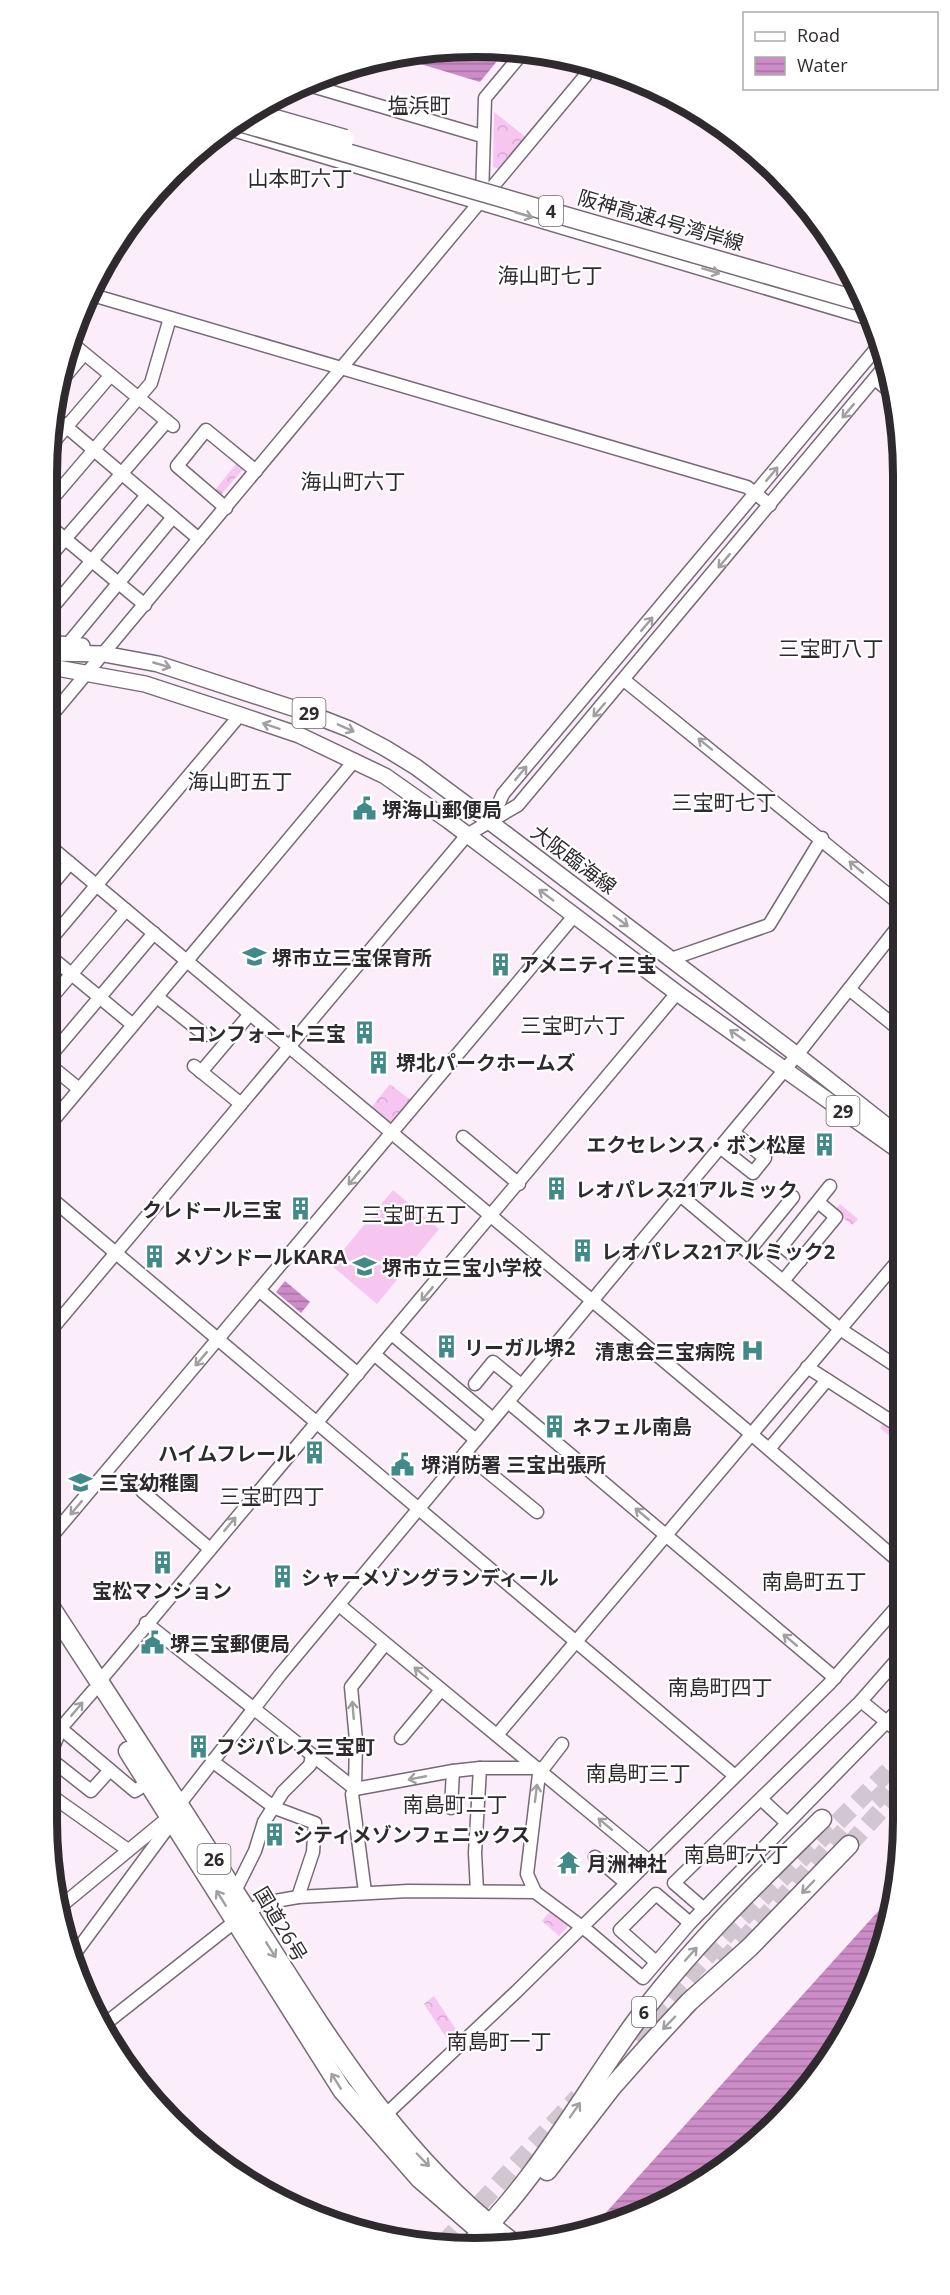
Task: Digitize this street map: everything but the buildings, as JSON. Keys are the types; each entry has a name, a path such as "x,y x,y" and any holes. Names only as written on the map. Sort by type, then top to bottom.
{"highway":[{"name":"阪神高速4号湾岸線","path":"262,115 847,285"},
{"name":"阪神高速4号湾岸線","path":"247,124 854,300"},
{"name":"国道26号","path":"57,1619 147,1784 174,1811 235,1891 241,1917"},
{"name":"国道26号","path":"57,1634 96,1687 241,1917 342,2090 378,2122 420,2179 490,2237"},
{"name":"6","path":"490,2237 634,2025 673,1974 822,1819"},
{"name":"6","path":"490,2237 651,2043 689,2002 750,1947 849,1845"}],"main road":[{"name":"29","path":"57,643 104,654"},
{"name":"大阪臨海線","path":"57,661 104,654 158,664 349,729 416,766 797,1054 893,1131"},
{"name":"大阪臨海線","path":"57,665 144,684 240,715 299,735 385,776 677,993 893,1147"},
{"path":"797,1054 893,1121"},
{"path":"785,1069 846,1123 893,1157"}],"street":[{"path":"482,202 482,136 485,98 517,60"},
{"path":"57,709 585,76"},
{"path":"318,88 482,136"},
{"path":"237,131 482,202 862,317"},
{"path":"97,296 747,487 770,505"},
{"path":"57,493 151,383 170,318"},
{"path":"57,548 121,473 170,423 77,348"},
{"path":"490,822 503,794 874,351"},
{"path":"70,370 84,354"},
{"path":"57,1323 467,835 518,805 880,372"},
{"path":"59,436 110,376"},
{"path":"875,379 883,386"},
{"path":"61,422 199,539"},
{"path":"226,508 177,466 206,430 256,471"},
{"path":"57,602 147,495"},
{"path":"68,644 173,517"},
{"path":"57,532 145,605"},
{"path":"624,680 822,838 893,898"},
{"path":"57,932 240,715"},
{"path":"57,1116 355,760"},
{"path":"671,958 769,925 822,838"},
{"path":"57,852 590,1301 770,1449 893,1556"},
{"path":"57,879 70,863"},
{"path":"57,991 126,910"},
{"path":"57,1530 573,916"},
{"path":"57,1054 154,933"},
{"path":"65,1903 174,1811 253,1709 785,1069 893,933"},
{"path":"57,962 133,1025"},
{"path":"849,989 893,1025"},
{"path":"57,1738 61,1728 146,1623 393,1335 677,993"},
{"path":"157,997 205,1035"},
{"path":"241,1104 197,1069 250,1014"},
{"path":"57,1070 80,1089"},
{"path":"720,1147 753,1173 765,1158 733,1132"},
{"path":"463,1137 519,1184"},
{"path":"800,1261 782,1246 830,1186"},
{"path":"680,1196 840,1329 893,1364"},
{"path":"748,1252 793,1197"},
{"path":"783,1281 836,1217 818,1202"},
{"path":"57,1203 735,1776"},
{"path":"497,1735 750,1433 893,1269"},
{"path":"260,1291 358,1374"},
{"path":"393,1335 493,1419"},
{"path":"375,1355 476,1440"},
{"path":"475,1384 494,1362 521,1385"},
{"path":"807,1367 893,1422"},
{"path":"770,1449 827,1380"},
{"path":"508,1402 835,1678"},
{"path":"465,1453 510,1484 537,1512"},
{"path":"142,1491 173,1512 210,1549"},
{"path":"339,1605 649,1861"},
{"path":"378,2122 835,1678 893,1611"},
{"path":"146,1623 356,1789 480,1768 539,1769"},
{"path":"365,1892 352,1794 356,1789 356,1740 351,1687 385,1644"},
{"path":"704,1909 674,1883 861,1701 893,1664"},
{"path":"401,1738 441,1690"},
{"path":"861,1701 893,1728"},
{"path":"562,1744 539,1769 527,1874 535,1892 582,1926 643,1978 690,1923 893,1716"},
{"path":"57,1725 135,1791 147,1784"},
{"path":"235,1891 255,1851 264,1822 275,1808 283,1792 310,1765 312,1756"},
{"path":"212,1761 275,1808 315,1823 313,1852 298,1897"},
{"path":"57,1768 91,1791 110,1770"},
{"path":"477,1891 475,1853 480,1768"},
{"path":"451,1808 453,1771"},
{"path":"761,1798 787,1823"},
{"path":"57,1800 128,1850"},
{"path":"78,1950 166,1830 174,1811"},
{"path":"594,1857 626,1883"},
{"path":"109,2021 241,1917 264,1903 298,1897 365,1892 535,1892"},
{"path":"656,1962 620,1930 656,1894 690,1923"}],"green space":[{"path":"494,112 527,138 502,170 493,167"},
{"path":"237,463 244,468 220,496 214,491"},
{"path":"390,1084 413,1102 390,1126 370,1109"},
{"path":"393,1190 439,1229 377,1304 331,1265"},
{"path":"840,1204 858,1219 853,1225 834,1212"},
{"path":"884,1422 893,1428 893,1439 880,1428"},
{"path":"552,1909 571,1923 559,1936 542,1921"},
{"path":"434,1996 459,2034 449,2042 424,2004"}],"water":[{"path":"448,58 500,58 480,82 414,62"},
{"path":"285,1281 310,1302 301,1313 276,1292"},
{"path":"884,1904 871,1954 850,2005 823,2052 771,2116 729,2152 684,2182 635,2206 600,2219"}],"tunnel":[{"path":"633,2037 730,1931 893,1766"},
{"path":"874,1802 893,1784"},
{"path":"849,1845 893,1797"},
{"path":"722,1963 844,1831"},
{"path":"449,2237 578,2097"}],"place":[{"name":"堺海山郵便局","path":"364,809"},
{"name":"堺市立三宝保育所","path":"254,957"},
{"name":"アメニティ三宝","path":"501,964"},
{"name":"コンフォート三宝","path":"364,1033"},
{"name":"堺北パークホームズ","path":"378,1062"},
{"name":"エクセレンス・ボン松屋","path":"824,1144"},
{"name":"レオパレス21アルミック","path":"557,1189"},
{"name":"クレドール三宝","path":"300,1209"},
{"name":"レオパレス21アルミック2","path":"583,1251"},
{"name":"メゾンドールKARA","path":"155,1256"},
{"name":"堺市立三宝小学校","path":"364,1267"},
{"name":"リーガル堺2","path":"446,1347"},
{"name":"清恵会三宝病院","path":"753,1351"},
{"name":"ネフェル南島","path":"554,1426"},
{"name":"ハイムフレール","path":"314,1453"},
{"name":"堺消防署 三宝出張所","path":"403,1464"},
{"name":"三宝幼稚園","path":"81,1482"},
{"name":"宝松マンション","path":"162,1563"},
{"name":"シャーメゾングランディール","path":"283,1577"},
{"name":"堺三宝郵便局","path":"152,1643"},
{"name":"フジパレス三宝町","path":"198,1746"},
{"name":"シティメゾンフェニックス","path":"275,1834"},
{"name":"月洲神社","path":"569,1863"}],"district":[{"name":"塩浜町","path":"419,105"},
{"name":"山本町六丁","path":"300,178"},
{"name":"海山町七丁","path":"550,275"},
{"name":"海山町六丁","path":"353,481"},
{"name":"三宝町八丁","path":"831,648"},
{"name":"海山町五丁","path":"240,781"},
{"name":"三宝町七丁","path":"724,802"},
{"name":"三宝町六丁","path":"573,1025"},
{"name":"三宝町五丁","path":"414,1214"},
{"name":"三宝町四丁","path":"272,1496"},
{"name":"南島町五丁","path":"814,1581"},
{"name":"南島町四丁","path":"720,1687"},
{"name":"南島町三丁","path":"638,1773"},
{"name":"南島町二丁","path":"455,1804"},
{"name":"南島町六丁","path":"736,1854"},
{"name":"南島町一丁","path":"499,2041"}]}
